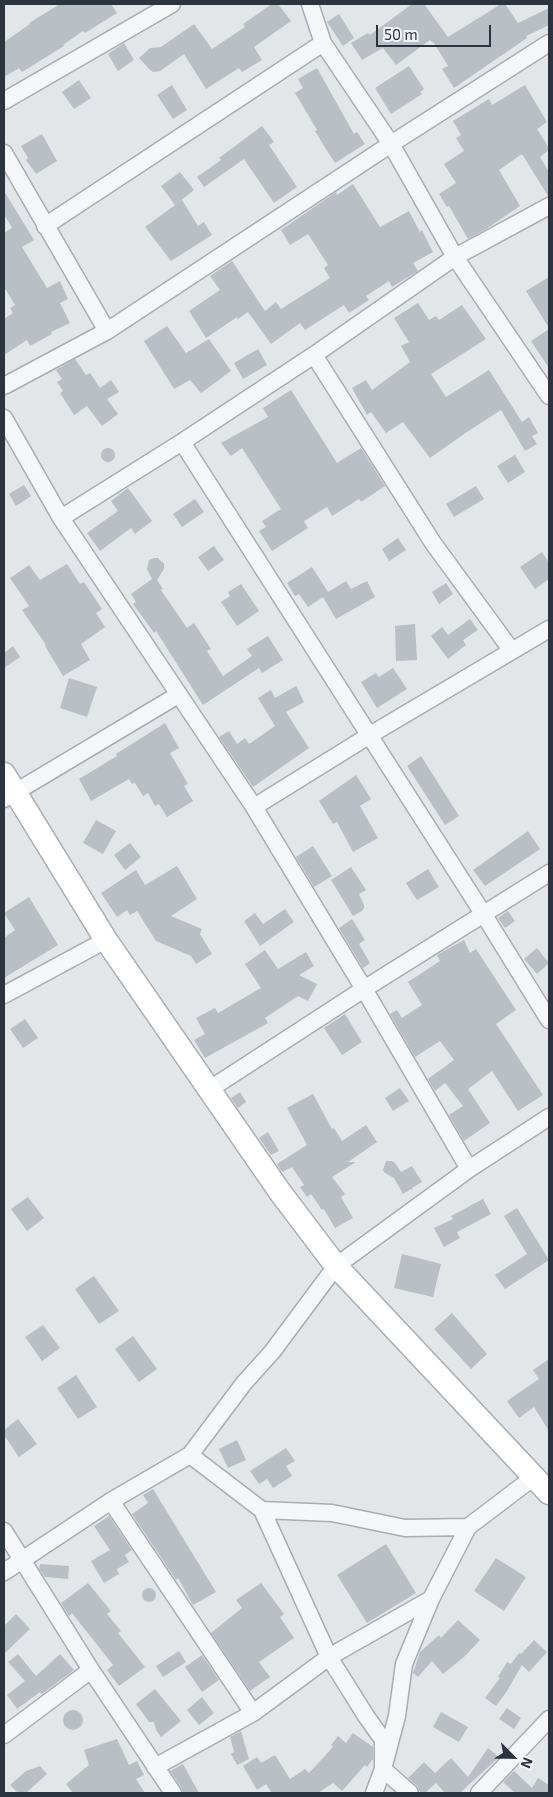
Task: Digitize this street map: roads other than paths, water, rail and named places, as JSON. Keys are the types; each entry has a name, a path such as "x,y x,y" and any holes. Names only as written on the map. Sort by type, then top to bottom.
{"main road":[{"path":"8,788 106,940 280,1192 336,1266 549,1493"}],"street":[{"path":"4,101 172,4"},
{"path":"310,4 323,43 391,144 455,257 549,396"},
{"path":"45,226 323,43"},
{"path":"4,386 107,331 391,144 549,43"},
{"path":"4,153 107,331"},
{"path":"61,518 182,442 314,355 455,257 549,206"},
{"path":"314,355 433,543 512,651"},
{"path":"4,418 61,518 254,807 470,1169"},
{"path":"182,442 370,735 549,1020"},
{"path":"254,807 370,735 549,629"},
{"path":"8,788 178,695"},
{"path":"210,1089 364,989 549,873"},
{"path":"4,995 106,940"},
{"path":"4,1572 111,1500 190,1455 244,1383 272,1352 336,1266 470,1169 549,1117"},
{"path":"190,1455 262,1510 329,1657 383,1740 383,1769 410,1793"},
{"path":"374,1793 383,1769 397,1716 404,1664 431,1599 468,1527 534,1476"},
{"path":"111,1500 253,1713"},
{"path":"262,1510 332,1513 405,1528 468,1527"},
{"path":"4,1531 91,1670 173,1793"},
{"path":"155,1767 253,1713 329,1657 431,1599"},
{"path":"4,1735 91,1670"},
{"path":"479,1793 549,1720"}]}
